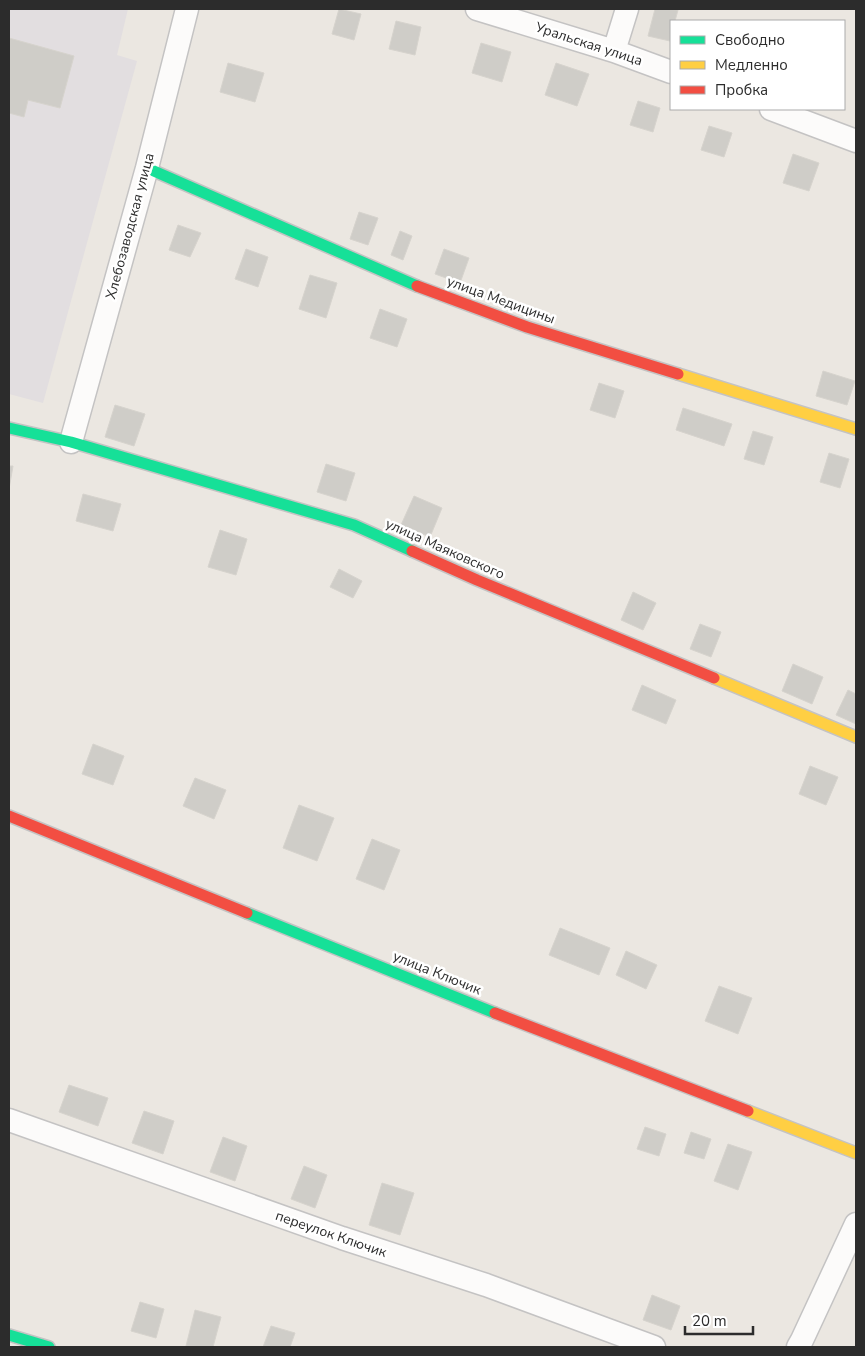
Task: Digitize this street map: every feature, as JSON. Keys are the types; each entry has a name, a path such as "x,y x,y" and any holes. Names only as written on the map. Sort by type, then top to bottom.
{"street":[{"name":"Хлебозаводская улица","path":"71,442 146,168 187,9"},
{"name":"Уральская улица","path":"478,9 614,51 670,72"},
{"path":"614,51 627,9"},
{"path":"774,110 856,140"},
{"name":"улица Медицины","path":"146,168 408,283 527,327 856,429"},
{"name":"улица Маяковского","path":"9,428 71,442 354,524 477,580 856,737"},
{"name":"улица Ключик","path":"9,816 463,1000 856,1153"},
{"name":"переулок Ключик","path":"9,1120 342,1238 486,1285 654,1347"},
{"path":"798,1347 856,1224"},
{"path":"9,1335 49,1347"}],"shaded area":[{"path":"9,9 128,9 117,55 137,61 43,403 9,394"}],"building":[{"path":"339,9 361,14 354,40 332,34"},
{"path":"655,9 678,10 675,20 670,20 670,41 648,36"},
{"path":"396,21 421,27 415,55 389,49"},
{"path":"9,38 74,56 60,108 28,100 24,117 9,113"},
{"path":"481,43 511,52 502,82 472,73"},
{"path":"228,63 264,73 255,102 220,92"},
{"path":"556,63 589,74 577,106 545,95"},
{"path":"638,101 660,108 653,132 630,125"},
{"path":"709,126 732,133 724,157 701,150"},
{"path":"793,154 819,163 809,191 783,183"},
{"path":"359,212 378,218 368,245 350,239"},
{"path":"178,225 201,233 190,257 169,250"},
{"path":"400,231 412,236 403,260 391,255"},
{"path":"246,249 268,257 258,287 235,279"},
{"path":"444,249 469,258 460,283 435,274"},
{"path":"310,275 337,283 326,318 299,309"},
{"path":"380,309 407,319 397,347 370,338"},
{"path":"823,371 855,381 847,405 816,396"},
{"path":"599,383 624,391 615,418 590,410"},
{"path":"115,405 145,414 134,446 105,437"},
{"path":"683,408 732,424 724,446 676,430"},
{"path":"753,431 773,437 764,465 744,459"},
{"path":"829,453 849,459 840,488 820,482"},
{"path":"326,464 355,473 346,501 317,492"},
{"path":"9,466 13,466 9,489"},
{"path":"83,494 121,504 113,531 76,521"},
{"path":"414,496 442,508 430,537 401,525"},
{"path":"220,530 247,539 236,575 208,567"},
{"path":"339,569 362,581 353,598 330,587"},
{"path":"633,592 656,603 643,630 621,620"},
{"path":"700,624 721,632 711,657 690,649"},
{"path":"793,664 823,677 812,704 782,691"},
{"path":"642,685 676,700 666,724 632,710"},
{"path":"848,690 856,694 856,724 836,715"},
{"path":"93,744 124,756 113,785 82,774"},
{"path":"810,766 838,777 826,805 799,794"},
{"path":"195,778 226,790 214,819 183,806"},
{"path":"299,805 334,818 317,861 283,848"},
{"path":"372,839 400,850 384,890 356,879"},
{"path":"560,928 610,948 599,975 549,955"},
{"path":"626,951 657,965 646,989 616,975"},
{"path":"719,986 752,998 738,1034 705,1021"},
{"path":"69,1085 108,1098 98,1126 59,1112"},
{"path":"144,1111 174,1121 163,1154 132,1143"},
{"path":"645,1127 666,1134 659,1156 637,1149"},
{"path":"691,1132 711,1139 704,1159 684,1153"},
{"path":"223,1137 247,1146 235,1181 210,1172"},
{"path":"728,1144 752,1152 738,1190 714,1181"},
{"path":"304,1166 327,1175 315,1208 291,1199"},
{"path":"382,1183 414,1193 400,1235 369,1225"},
{"path":"652,1295 680,1306 671,1330 643,1320"},
{"path":"140,1302 164,1309 156,1338 131,1331"},
{"path":"195,1310 221,1317 213,1347 186,1346"},
{"path":"271,1326 295,1333 290,1347 263,1347"}],"traffic: fast":[{"path":"147,168 417,286"},
{"path":"9,428 71,442 354,525 412,551"},
{"path":"247,913 495,1013"},
{"path":"9,1335 49,1347"}],"traffic: slow":[{"path":"678,374 856,429"},
{"path":"714,678 856,737"},
{"path":"748,1111 856,1153"}],"traffic: jam":[{"path":"417,286 527,327 678,374"},
{"path":"412,551 477,580 714,678"},
{"path":"9,816 247,913"},
{"path":"495,1013 748,1111"}]}
